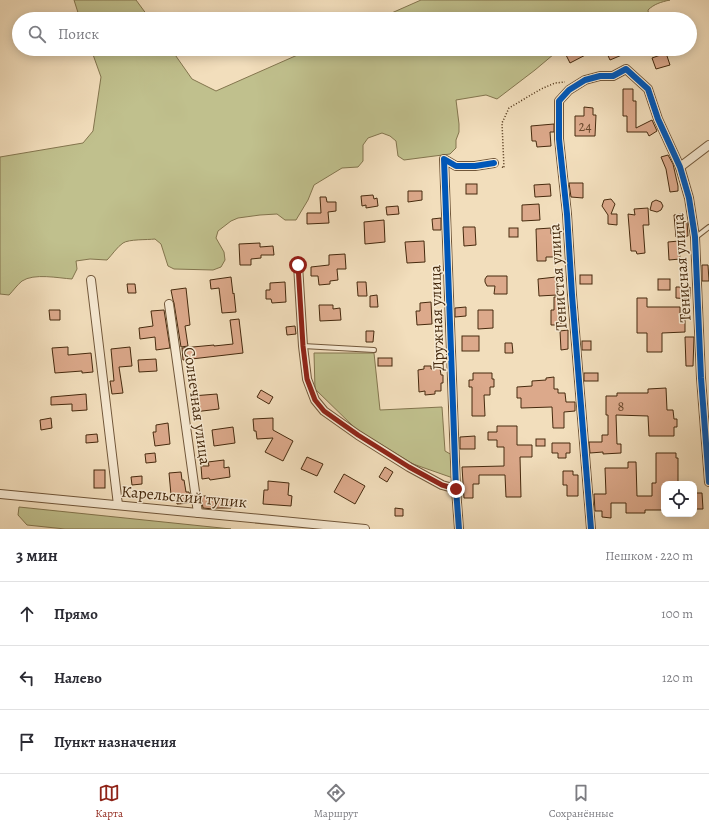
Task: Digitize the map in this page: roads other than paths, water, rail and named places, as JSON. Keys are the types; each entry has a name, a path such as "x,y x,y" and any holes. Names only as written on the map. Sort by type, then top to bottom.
{"street":[{"name":"Тенисная улица","path":"626,68 648,89 658,119 680,167 689,198 695,237 705,378 709,482"},
{"name":"Тенистая улица","path":"591,529 567,214 559,139 559,101 569,90 584,80 600,76 614,76 626,68"},
{"path":"680,167 709,145"},
{"name":"Дружная улица","path":"460,529 456,489 444,159 456,166 475,166 494,163"},
{"path":"298,265 303,346 307,379 315,400 324,411 358,435 409,467 442,485 456,489"},
{"path":"91,280 118,505"},
{"name":"Солнечная улица","path":"169,304 198,513"},
{"name":"Карельский тупик","path":"0,494 365,529"}],"lane":[{"path":"695,237 709,226"},
{"path":"303,346 374,350"}]}
